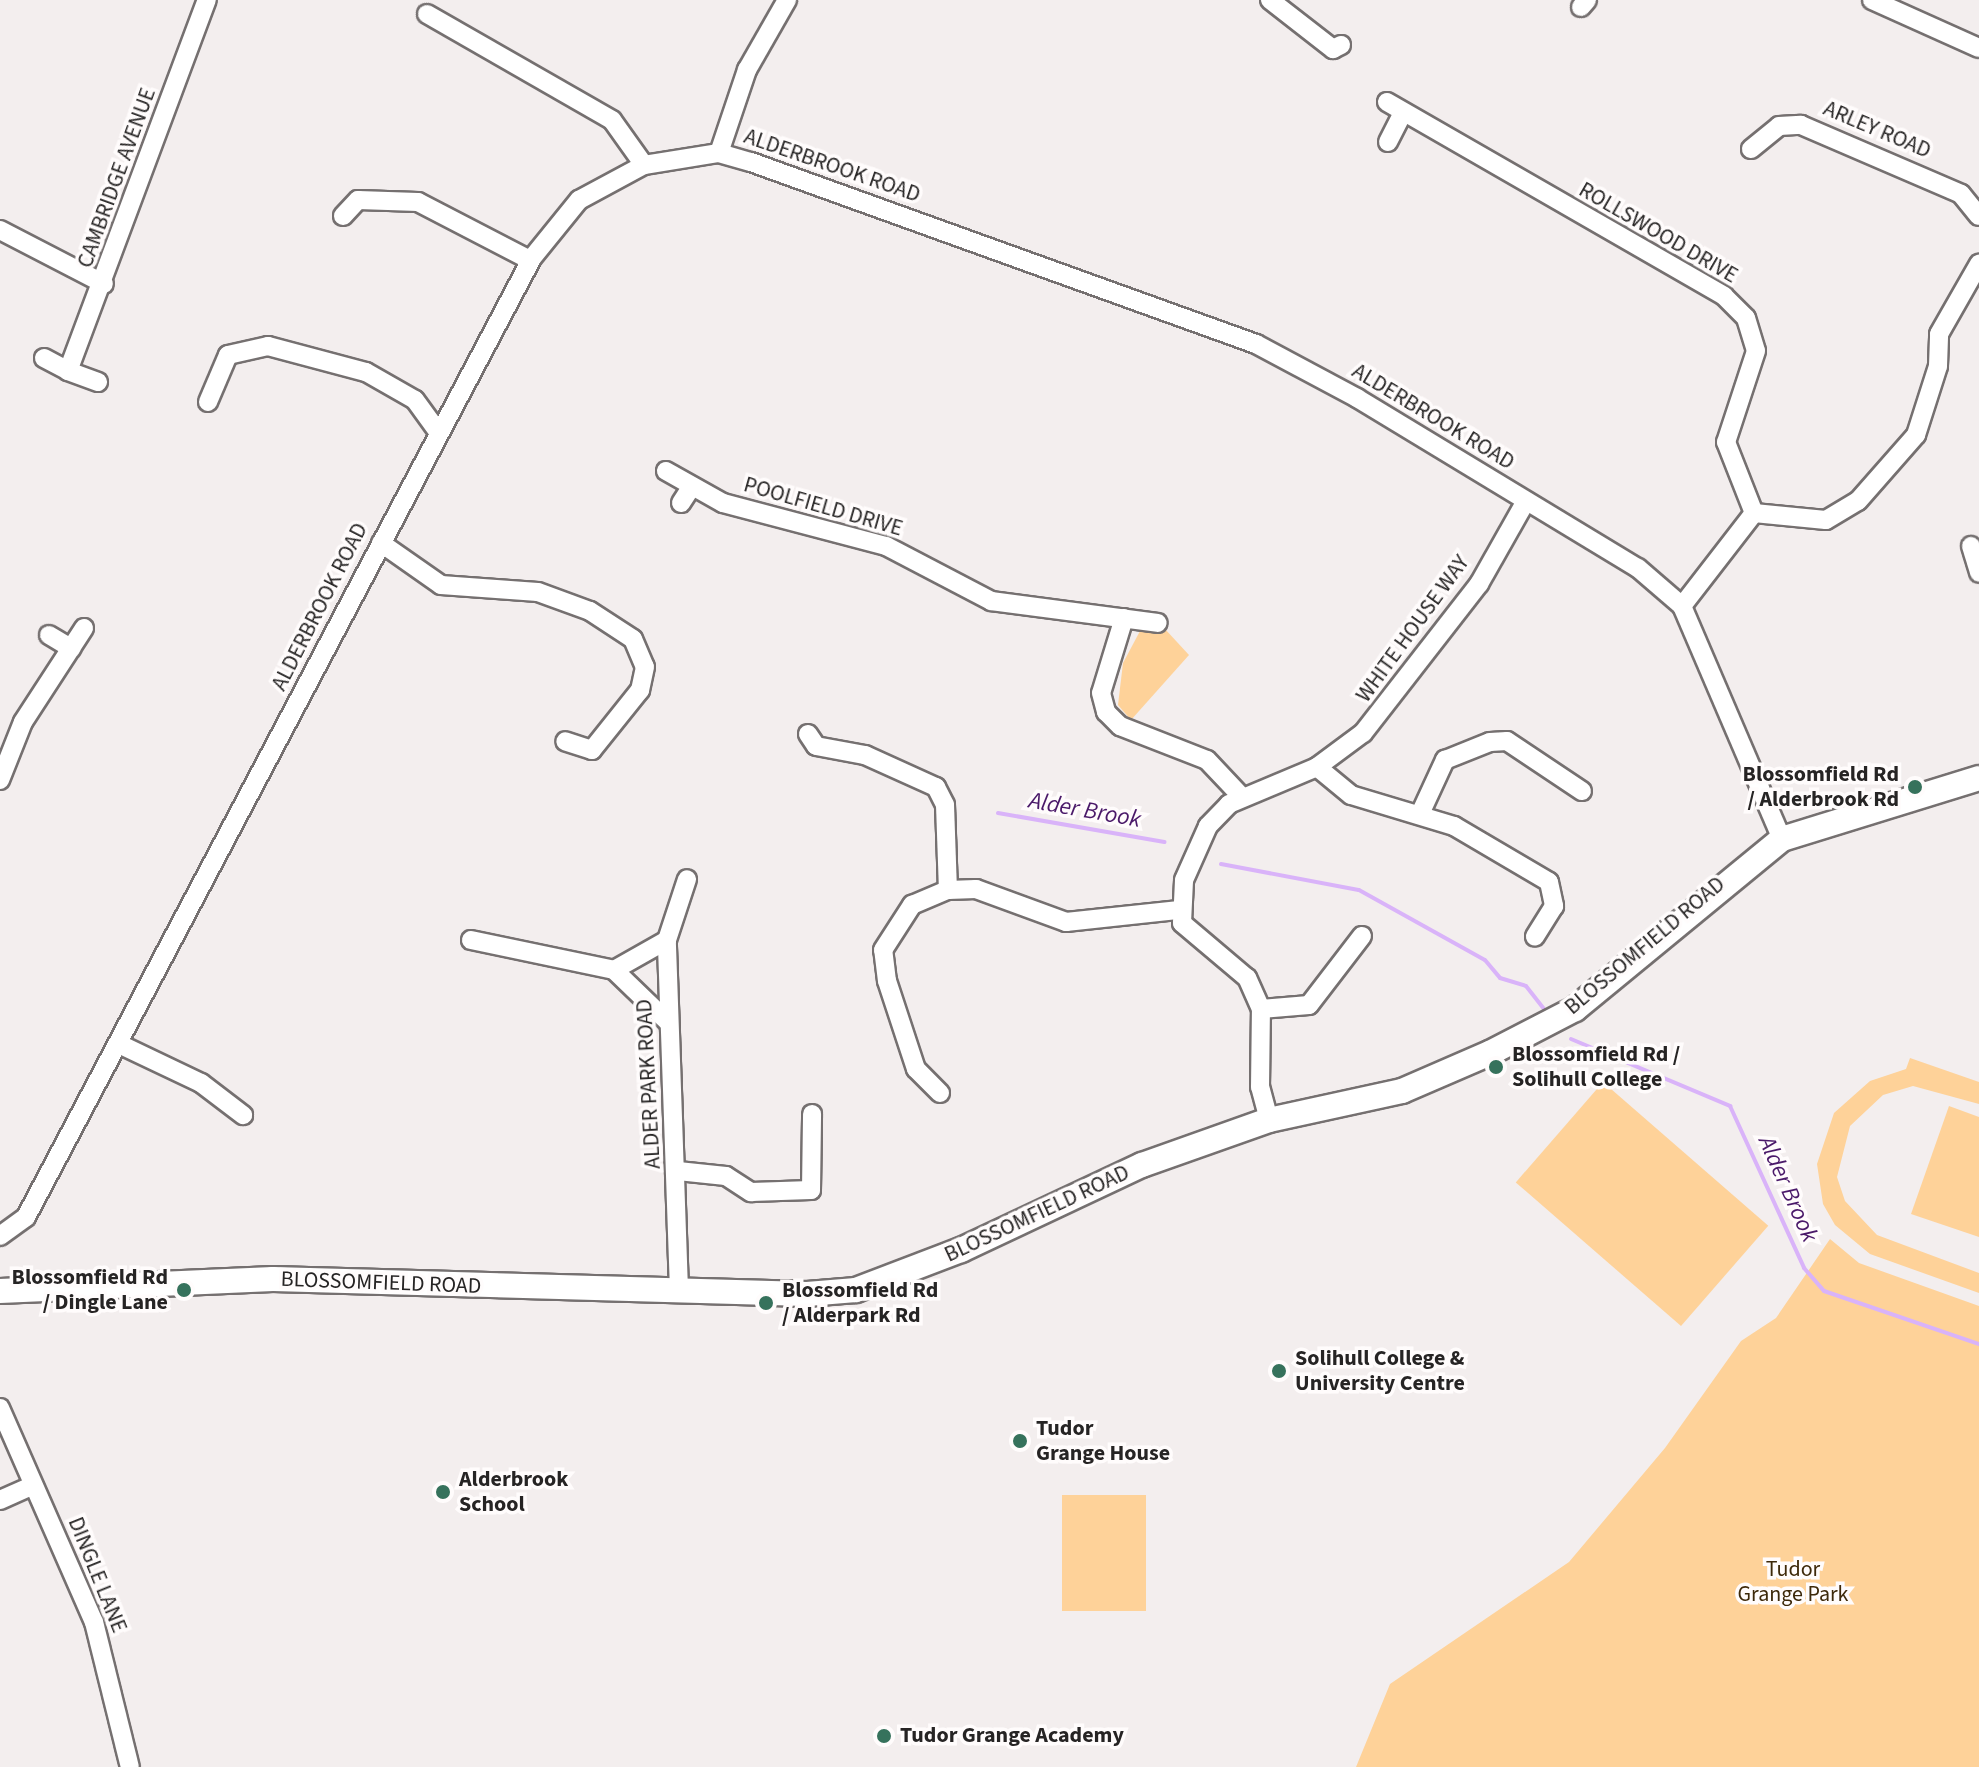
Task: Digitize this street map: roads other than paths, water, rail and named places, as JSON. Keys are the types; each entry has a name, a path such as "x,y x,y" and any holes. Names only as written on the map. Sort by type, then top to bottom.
{"main road":[{"name":"BLOSSOMFIELD ROAD","path":"0,1291 273,1279 679,1290 856,1290 948,1256 1142,1165 1269,1120 1402,1091 1556,1019 1782,839 1979,778"}],"street":[{"name":"CAMBRIDGE AVENUE","path":"68,371 104,284 207,0"},
{"path":"719,153 747,70 787,0"},
{"path":"1270,0 1333,49 1341,45"},
{"path":"1872,0 1979,48"},
{"path":"427,14 612,120 644,165"},
{"name":"ROLLSWOOD DRIVE","path":"1387,102 1402,114 1724,296 1746,318 1756,351 1726,442 1754,513"},
{"path":"1388,142 1402,114"},
{"name":"ARLEY ROAD","path":"1751,149 1779,126 1801,125 1961,194 1979,216"},
{"name":"ALDERBROOK ROAD","path":"0,1236 26,1217 381,543 436,429 530,260 579,200 644,165 719,153 1256,344 1526,501 1638,568 1682,606 1782,839"},
{"path":"343,216 358,200 418,202 530,260"},
{"path":"0,230 104,284"},
{"path":"1682,606 1754,513 1826,520 1858,501 1916,435 1938,366 1939,334 1979,264"},
{"path":"208,402 228,355 268,346 366,372 415,400 436,429"},
{"path":"44,358 98,382"},
{"name":"POOLFIELD DRIVE","path":"666,471 723,503 886,546 991,601 1158,623"},
{"path":"681,503 692,486"},
{"name":"WHITE HOUSE WAY","path":"1179,910 1208,826 1241,796 1317,767 1344,752 1392,702 1479,584 1526,501"},
{"path":"381,543 441,585 538,592 590,611 633,639 645,667 640,690 596,747 565,741"},
{"path":"1971,546 1979,573"},
{"path":"1124,618 1101,693 1106,712 1120,726 1207,760 1241,796"},
{"path":"0,780 23,722 84,628"},
{"path":"49,635 71,648"},
{"path":"808,734 816,746 865,755 936,787 945,805 948,890"},
{"path":"1423,806 1445,760 1490,742 1507,741 1582,791"},
{"path":"1317,767 1351,795 1423,806 1549,882 1554,906 1535,936"},
{"name":"ALDER PARK ROAD","path":"679,1290 678,1171 667,940 687,879"},
{"path":"940,1093 916,1069 901,1035 883,950 912,905 948,890 976,889 1066,922 1179,910 1191,936 1247,978 1261,1009 1260,1087 1269,1120"},
{"path":"1261,1009 1309,1005 1362,936"},
{"path":"471,940 614,970 669,1023"},
{"path":"614,970 667,940"},
{"path":"119,1044 201,1083 243,1115"},
{"path":"678,1171 726,1176 751,1192 811,1190 812,1114"},
{"name":"DINGLE LANE","path":"0,1408 94,1622 124,1765"},
{"path":"0,1500 33,1485"}],"waterway":[{"name":"Alder Brook","path":"998,813 1165,842"},
{"name":"Alder Brook","path":"1221,864 1359,890 1485,960 1500,978 1526,986 1543,1008"},
{"name":"Alder Brook","path":"1571,1039 1730,1106 1804,1268 1824,1291 1979,1344"}],"place":[{"name":"Blossomfield Rd / Alderbrook Rd","path":"1915,787"},
{"name":"Blossomfield Rd / Solihull College","path":"1496,1067"},
{"name":"Blossomfield Rd / Dingle Lane","path":"184,1290"},
{"name":"Blossomfield Rd / Alderpark Rd","path":"766,1303"},
{"name":"Solihull College & University Centre","path":"1279,1371"},
{"name":"Tudor Grange House","path":"1020,1441"},
{"name":"Alderbrook School","path":"443,1492"},
{"name":"Tudor Grange Academy","path":"884,1736"}],"park label":[{"name":"Tudor Grange Park","path":"1793,1582"}]}
